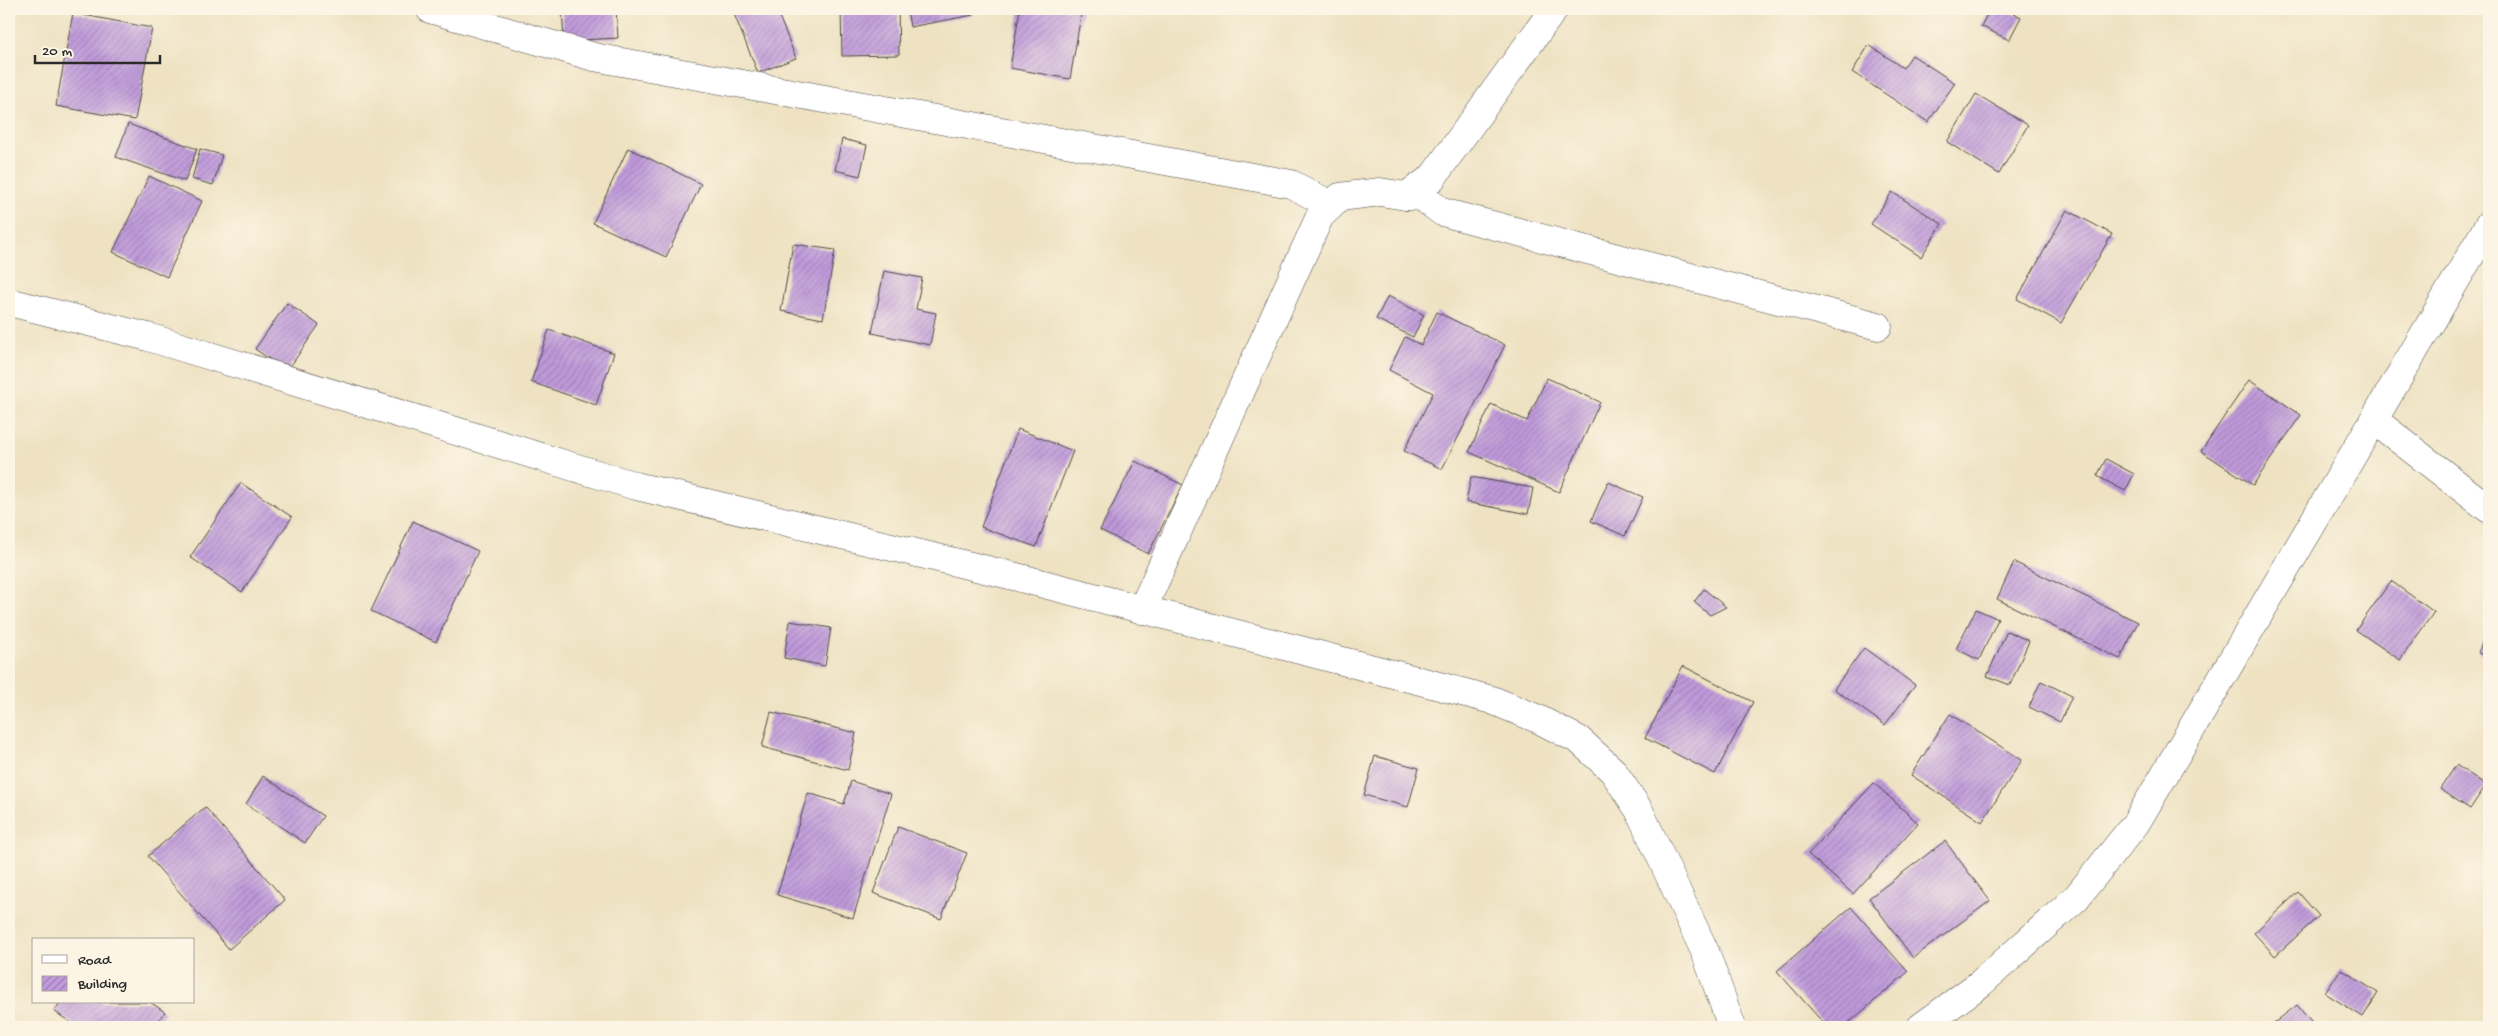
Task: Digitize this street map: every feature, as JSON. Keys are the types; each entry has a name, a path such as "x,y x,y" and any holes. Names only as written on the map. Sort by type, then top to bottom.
{"street":[{"path":"430,9 594,57 1291,184 1331,205"},
{"path":"1406,196 1432,178 1554,9"},
{"path":"1142,610 1320,216 1340,197 1380,192 1422,197 1442,212 1878,326"},
{"path":"1920,1027 1982,984 2076,898 2136,823 2489,224"},
{"path":"9,302 148,337 636,486 1142,610 1492,700 1538,719 1579,740 1613,772 1639,810 1706,954 1732,1027"},
{"path":"2374,420 2489,509"}],"building":[{"path":"562,9 616,9 618,38 564,41"},
{"path":"732,9 776,9 796,58 758,73"},
{"path":"841,9 898,9 899,55 842,56"},
{"path":"907,9 972,9 973,15 910,27"},
{"path":"1020,9 1082,9 1070,79 1010,68"},
{"path":"1990,9 2006,9 2021,17 2009,40 1981,26"},
{"path":"73,13 152,28 135,120 56,106"},
{"path":"1869,45 1903,68 1912,55 1955,83 1928,122 1852,72"},
{"path":"1976,94 2028,125 1999,174 1947,142"},
{"path":"128,124 197,149 185,181 116,157"},
{"path":"842,139 867,145 860,176 835,170"},
{"path":"628,148 701,184 666,257 593,223"},
{"path":"200,149 222,155 213,185 192,179"},
{"path":"149,176 202,201 167,277 113,252"},
{"path":"1892,192 1942,224 1921,257 1871,224"},
{"path":"2067,210 2112,234 2061,323 2017,299"},
{"path":"793,244 835,250 823,319 781,311"},
{"path":"884,271 922,278 916,309 936,313 930,345 872,333"},
{"path":"1388,296 1424,315 1413,337 1376,319"},
{"path":"287,303 319,325 287,371 255,349"},
{"path":"1437,312 1505,345 1442,469 1404,451 1433,393 1389,370 1405,337 1421,345"},
{"path":"549,330 614,353 596,405 531,382"},
{"path":"1547,378 1600,402 1559,492 1469,452 1491,404 1527,421"},
{"path":"2249,380 2301,415 2253,485 2201,451"},
{"path":"1018,429 1073,451 1036,547 981,527"},
{"path":"2106,459 2134,474 2125,491 2097,476"},
{"path":"1135,461 1183,485 1148,554 1100,530"},
{"path":"1471,477 1533,488 1528,514 1466,502"},
{"path":"1608,482 1643,497 1625,536 1591,521"},
{"path":"241,483 292,517 242,592 190,557"},
{"path":"413,521 478,551 436,642 371,611"},
{"path":"2014,562 2138,622 2120,659 1997,599"},
{"path":"2391,581 2434,612 2400,660 2356,630"},
{"path":"1704,589 1726,607 1710,615 1694,602"},
{"path":"1976,609 1998,619 1979,660 1956,649"},
{"path":"790,621 831,628 825,666 784,658"},
{"path":"2489,625 2489,657 2478,653"},
{"path":"2007,631 2029,641 2010,685 1987,676"},
{"path":"1864,648 1915,685 1885,725 1834,689"},
{"path":"1683,666 1753,702 1715,774 1645,738"},
{"path":"2041,681 2072,696 2060,722 2029,707"},
{"path":"771,712 856,733 848,770 762,747"},
{"path":"1950,714 2022,760 1982,822 1911,775"},
{"path":"1375,756 1419,768 1408,807 1364,795"},
{"path":"2456,765 2486,785 2470,809 2440,789"},
{"path":"263,776 323,816 305,843 246,804"},
{"path":"851,781 891,794 853,918 777,895 808,793 844,804"},
{"path":"1874,783 1918,823 1853,894 1808,854"},
{"path":"205,807 285,900 229,949 148,856"},
{"path":"898,827 967,853 941,919 873,893"},
{"path":"1945,841 1990,901 1913,958 1869,898"},
{"path":"2298,892 2319,916 2275,956 2254,933"},
{"path":"1851,907 1908,972 1844,1027 1827,1027 1777,971"},
{"path":"2341,969 2378,993 2363,1017 2325,993"},
{"path":"59,1004 153,1004 165,1012 154,1027 77,1027 54,1011"},
{"path":"2297,1005 2315,1027 2269,1027"}]}
